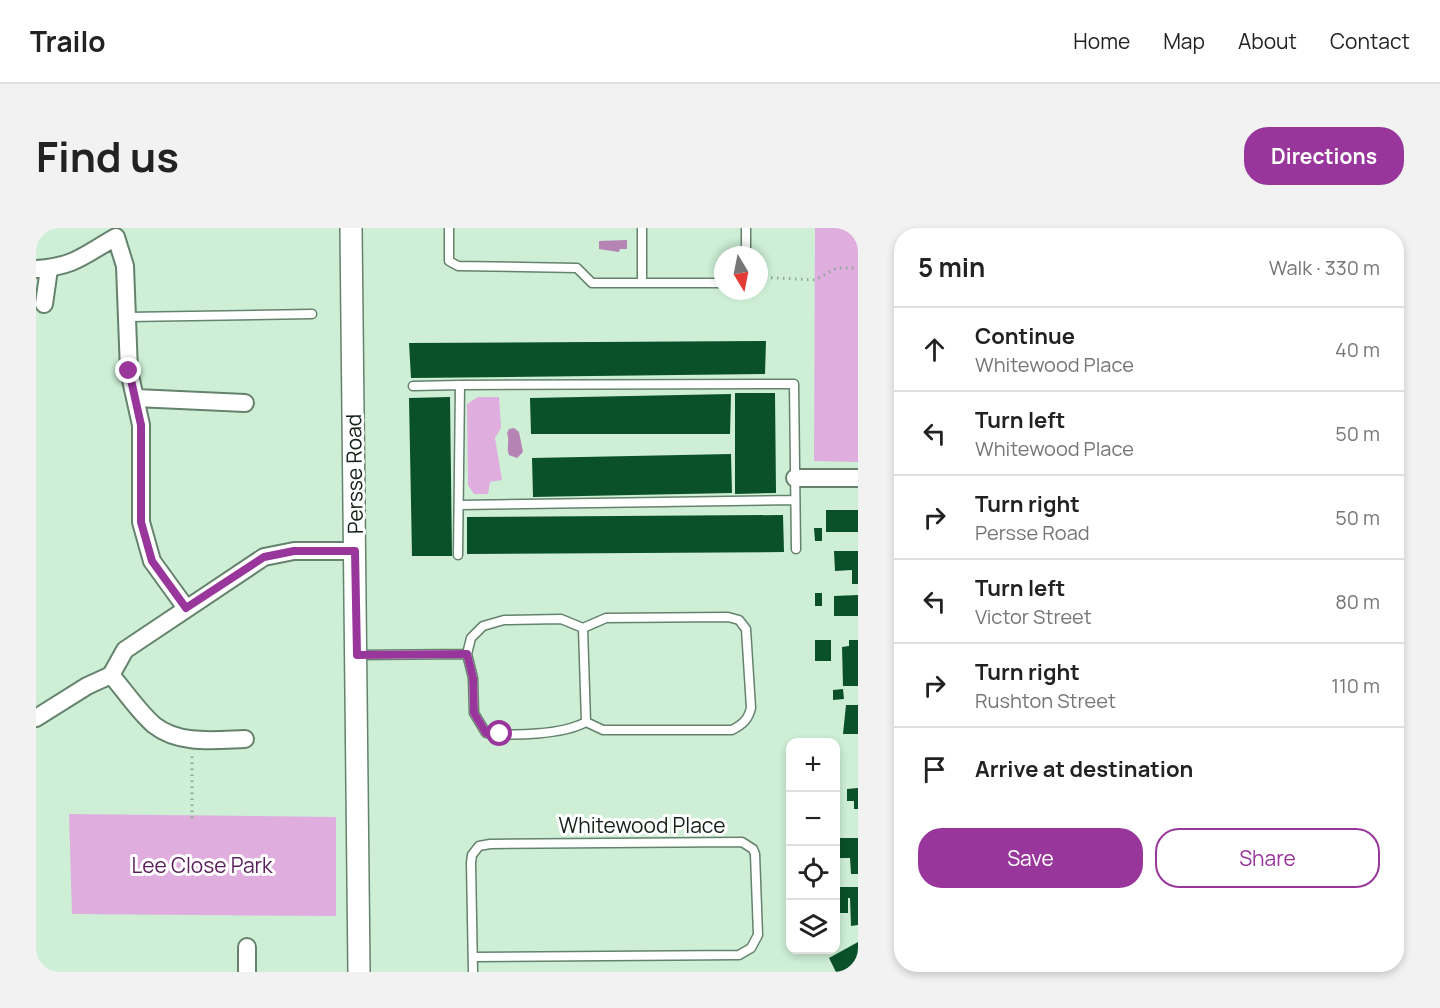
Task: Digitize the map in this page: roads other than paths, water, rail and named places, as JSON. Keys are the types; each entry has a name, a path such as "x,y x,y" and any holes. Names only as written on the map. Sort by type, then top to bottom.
{"street":[{"name":"Persse Road","path":"351,228 359,972"},
{"path":"44,304 42,269 81,260 116,237 125,266 129,371 141,425 141,522 152,561 186,608"},
{"path":"136,398 245,403"},
{"path":"795,478 858,478"},
{"path":"36,718 87,686 111,675 125,650 264,557 294,551 355,551"},
{"path":"111,675 154,725 170,734 192,740 245,740"},
{"path":"247,947 247,972"}],"lane":[{"path":"449,228 449,261 458,266 577,268 592,283 714,283"},
{"path":"642,228 642,283"},
{"path":"746,228 746,246"},
{"path":"127,317 312,314"},
{"path":"413,386 794,384 796,549"},
{"path":"458,555 460,386"},
{"path":"459,505 795,500"},
{"path":"728,616 739,620 746,629 749,641 751,708 748,718 732,730 603,730 586,722 572,729 486,733 474,713 473,678 467,654 471,638 483,626 504,620 561,620 583,628 606,618 728,616"},
{"path":"583,628 586,722"},
{"path":"357,655 467,654"},
{"name":"Whitewood Place","path":"473,957 739,955 751,948 758,935 755,854 753,849 742,842 479,846 472,855 471,863 473,972"}],"park label":[{"name":"Lee Close Park","path":"202,865"}]}
